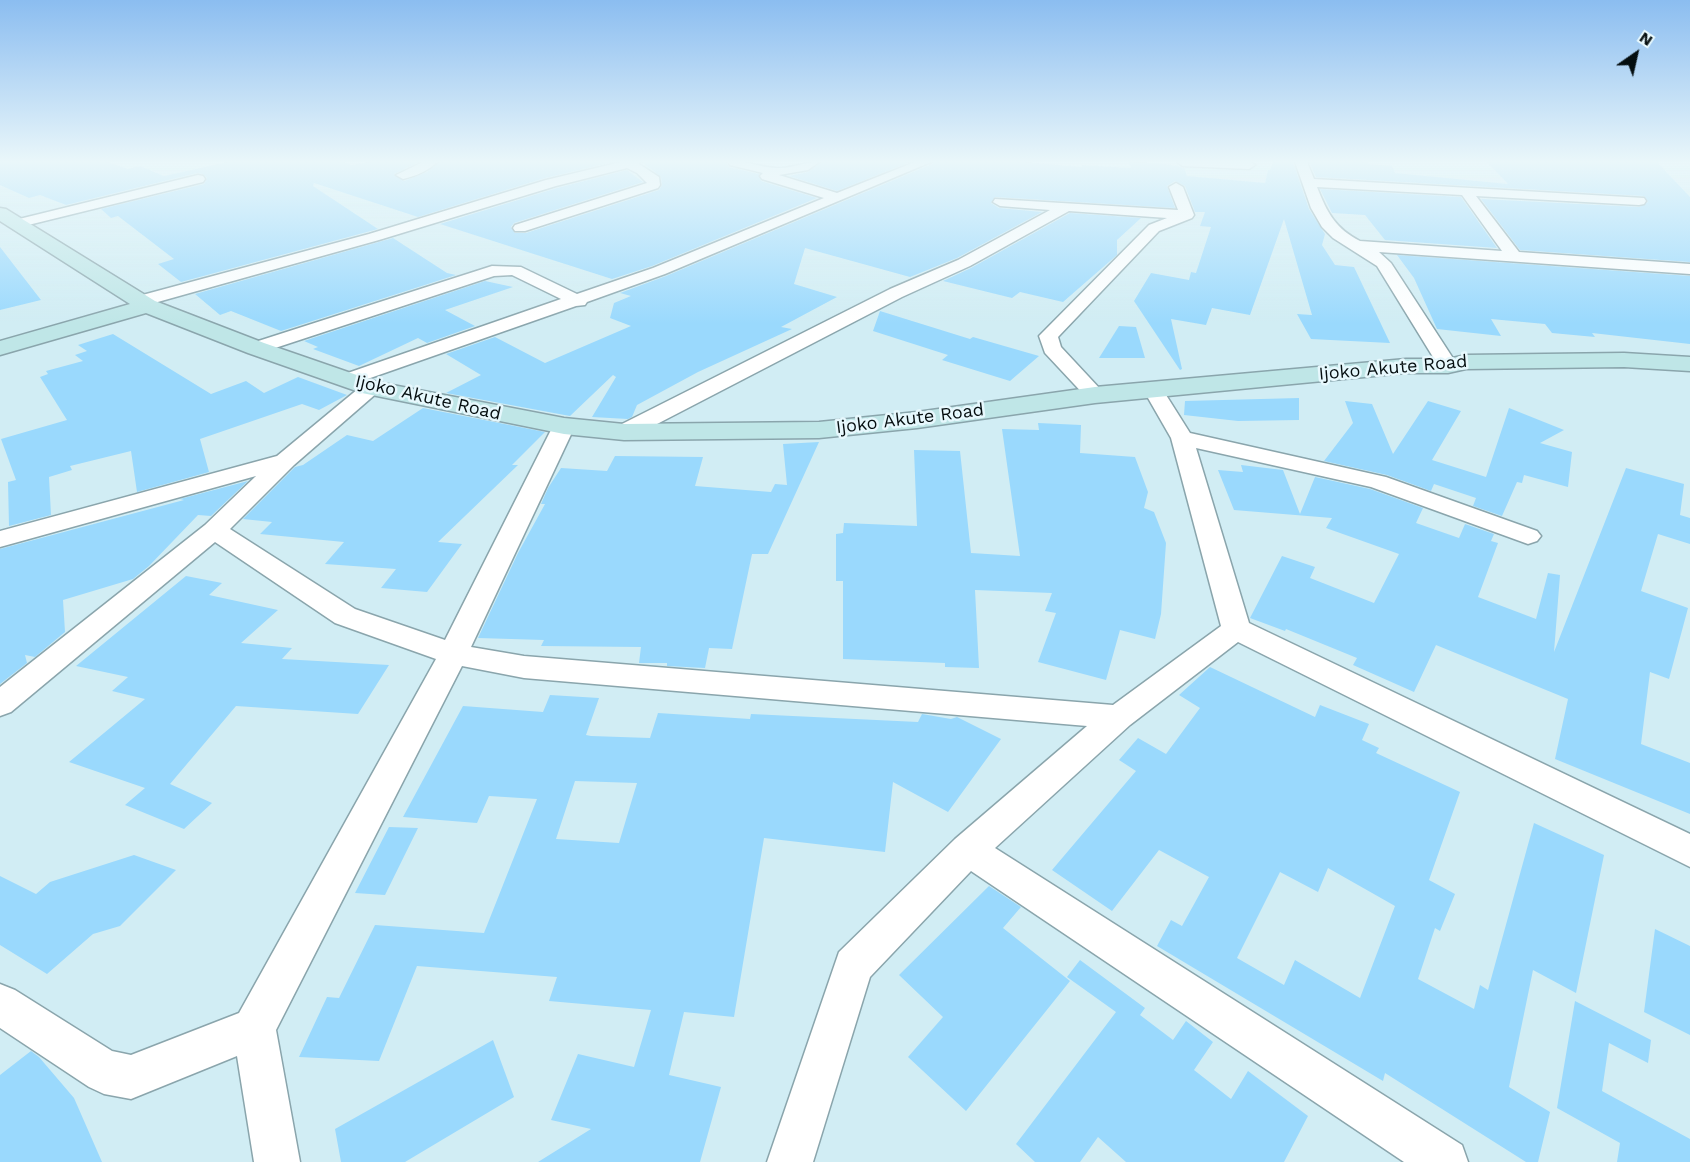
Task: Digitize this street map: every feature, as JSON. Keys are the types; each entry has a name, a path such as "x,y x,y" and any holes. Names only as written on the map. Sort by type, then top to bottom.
{"main road":[{"name":"Ijoko Akute Road","path":"8,219 144,304 256,348 360,384 564,426 624,432 819,430 917,420 1095,395 1406,366 1448,366 1466,362 1623,360 1690,363"},
{"path":"0,348 144,304"}],"street":[{"path":"144,304 444,216"},
{"path":"520,228 556,216"},
{"path":"0,704 214,530 360,384 659,271 793,216"},
{"path":"624,432 896,293 963,263 1049,216"},
{"path":"1095,395 1052,349 1048,336 1154,228 1184,216"},
{"path":"1322,216 1324,222 1341,237 1360,246 1383,263 1448,366"},
{"path":"1484,216 1515,257"},
{"path":"1360,246 1690,269"},
{"path":"256,348 506,268 515,270 579,301"},
{"path":"1154,391 1182,438 1236,629 1690,851"},
{"path":"277,1162 254,1028 453,654 564,426"},
{"path":"1182,438 1378,482 1528,536"},
{"path":"0,539 286,460"},
{"path":"214,530 345,616 453,654 524,667 1119,717"},
{"path":"790,1162 854,966 968,850 1119,717 1236,629"},
{"path":"968,850 1445,1162"},
{"path":"0,1004 104,1072 131,1077 254,1028"}],"building":[{"path":"118,216 359,216 378,229 181,282 158,264 174,259"},
{"path":"465,216 535,216 514,223 511,227 515,233 526,233 578,216 773,216 652,266 612,279 440,224"},
{"path":"808,216 1034,216 957,258 910,277 805,248 794,284 837,297 781,327 792,329 698,372 637,405 632,417 628,419 592,417 616,377 613,375 570,416 446,393 481,375 446,354 495,337 545,363 631,326 610,318 614,303 631,296 620,293"},
{"path":"1064,216 1141,218 1117,240 1117,255 1063,302 1020,292 1012,298 943,281"},
{"path":"1203,216 1314,216 1325,234 1322,245 1335,265 1354,267 1390,343 1311,339 1297,314 1312,315 1284,219 1250,315 1212,308 1206,325 1171,319 1182,369 1180,370 1134,301 1151,273 1189,280 1191,272 1196,273 1211,227 1200,226"},
{"path":"1366,216 1475,216 1497,248 1385,240"},
{"path":"1494,216 1690,216 1690,262 1520,250"},
{"path":"393,238 447,273 456,275 281,331 231,311 220,315 195,294"},
{"path":"0,247 41,300 0,310"},
{"path":"1397,255 1690,276 1690,344 1592,333 1595,337 1552,333 1545,324 1491,319 1501,336 1437,329 1414,278"},
{"path":"485,281 513,287 445,310 475,326 427,343 418,338 359,366 313,349 318,347 304,341"},
{"path":"880,311 970,339 973,337 1039,356 1010,381 942,360 948,355 873,331"},
{"path":"1119,326 1136,327 1145,358 1099,358"},
{"path":"113,334 211,394 246,381 264,393 298,377 347,395 319,410 302,404 200,439 209,472 137,492 131,451 70,466 72,470 49,477 51,515 9,526 8,482 16,480 1,439 67,420 40,377 48,374 46,371 83,361 75,355 87,351 78,345"},
{"path":"1299,398 1299,420 1238,421 1184,415 1185,401"},
{"path":"1345,401 1372,404 1393,454 1428,401 1461,411 1432,460 1486,477 1509,408 1564,430 1540,443 1572,452 1568,487 1524,475 1522,483 1517,482 1502,516 1473,506 1476,498 1434,484 1431,491 1387,475 1324,461 1353,423"},
{"path":"423,408 545,432 512,465 518,465 438,542 462,544 427,592 381,588 396,569 325,564 344,542 260,534 272,522 243,519 295,467 303,465 347,435 373,441"},
{"path":"1038,423 1081,425 1080,453 1135,457 1148,492 1144,508 1154,512 1166,543 1161,614 1155,639 1120,630 1106,680 1038,662 1056,613 1045,611 1052,593 975,590 979,668 945,667 945,663 843,659 843,581 836,581 836,534 843,533 844,523 917,526 914,450 960,451 971,553 1020,556 1002,429 1039,430"},
{"path":"819,442 768,554 752,554 732,649 709,648 705,668 667,666 667,663 639,663 641,647 541,646 544,640 478,638 518,553 545,504 541,504 548,488 561,468 607,471 615,456 703,457 695,486 771,492 775,484 787,485 783,444"},
{"path":"1241,465 1283,470 1300,514 1315,477 1370,489 1423,508 1416,523 1459,538 1465,524 1494,534 1491,541 1498,543 1478,597 1536,619 1548,573 1560,575 1554,652 1626,468 1684,484 1680,515 1690,518 1690,544 1658,534 1641,591 1688,608 1669,679 1650,672 1641,744 1690,763 1690,814 1555,759 1568,699 1436,645 1414,692 1353,665 1357,658 1286,629 1285,631 1250,618 1282,556 1315,567 1310,578 1374,603 1399,554 1326,528 1332,518 1234,510 1218,470 1243,472"},
{"path":"248,481 211,516 198,515 149,566 133,579 63,600 65,632 35,657 25,655 27,663 0,684 0,549"},
{"path":"186,576 222,583 209,595 278,610 241,643 292,648 282,659 389,665 358,714 236,706 170,784 212,803 184,829 125,805 145,788 69,762 145,699 112,691 128,677 76,666"},
{"path":"1210,667 1315,717 1320,705 1369,724 1362,740 1379,748 1376,753 1460,792 1429,880 1455,894 1440,931 1435,928 1418,979 1474,1009 1480,985 1488,990 1534,823 1604,855 1576,993 1533,970 1509,1087 1550,1112 1538,1162 1526,1162 1385,1073 1383,1081 1157,946 1171,920 1182,926 1209,877 1159,850 1112,911 1052,870 1136,771 1119,760 1138,738 1166,754 1200,708 1179,695","holes":["1328,868 1395,906 1360,998 1295,960 1284,985 1237,958 1280,872 1318,892"]},
{"path":"550,695 599,698 586,735 591,736 650,738 658,713 750,719 751,714 918,722 922,714 951,719 957,717 1001,739 948,812 893,782 885,852 764,838 734,1017 684,1012 669,1075 721,1087 700,1162 538,1162 591,1129 551,1120 578,1054 634,1067 651,1010 549,1001 557,977 417,966 379,1061 299,1057 327,997 339,998 375,925 484,933 537,799 489,796 477,823 403,817 463,706 543,712","holes":["575,781 637,783 619,843 556,839"]},
{"path":"389,827 418,828 385,895 355,893"},
{"path":"134,855 176,870 120,926 93,934 47,974 0,945 0,876 36,894 50,882"},
{"path":"989,886 1021,907 1003,928 1070,981 966,1111 908,1057 943,1017 899,975"},
{"path":"1655,929 1690,946 1690,1035 1644,1012"},
{"path":"1080,960 1145,1008 1140,1015 1173,1040 1186,1021 1213,1042 1194,1070 1231,1099 1248,1071 1308,1116 1284,1162 1126,1162 1098,1137 1080,1162 1035,1162 1016,1144 1116,1012 1067,977"},
{"path":"1575,1001 1651,1040 1648,1063 1609,1043 1602,1091 1690,1139 1690,1162 1617,1162 1620,1143 1557,1108"},
{"path":"493,1040 514,1097 405,1162 341,1162 335,1129"},
{"path":"31,1051 39,1057 74,1098 102,1162 0,1162 0,1075"}]}
